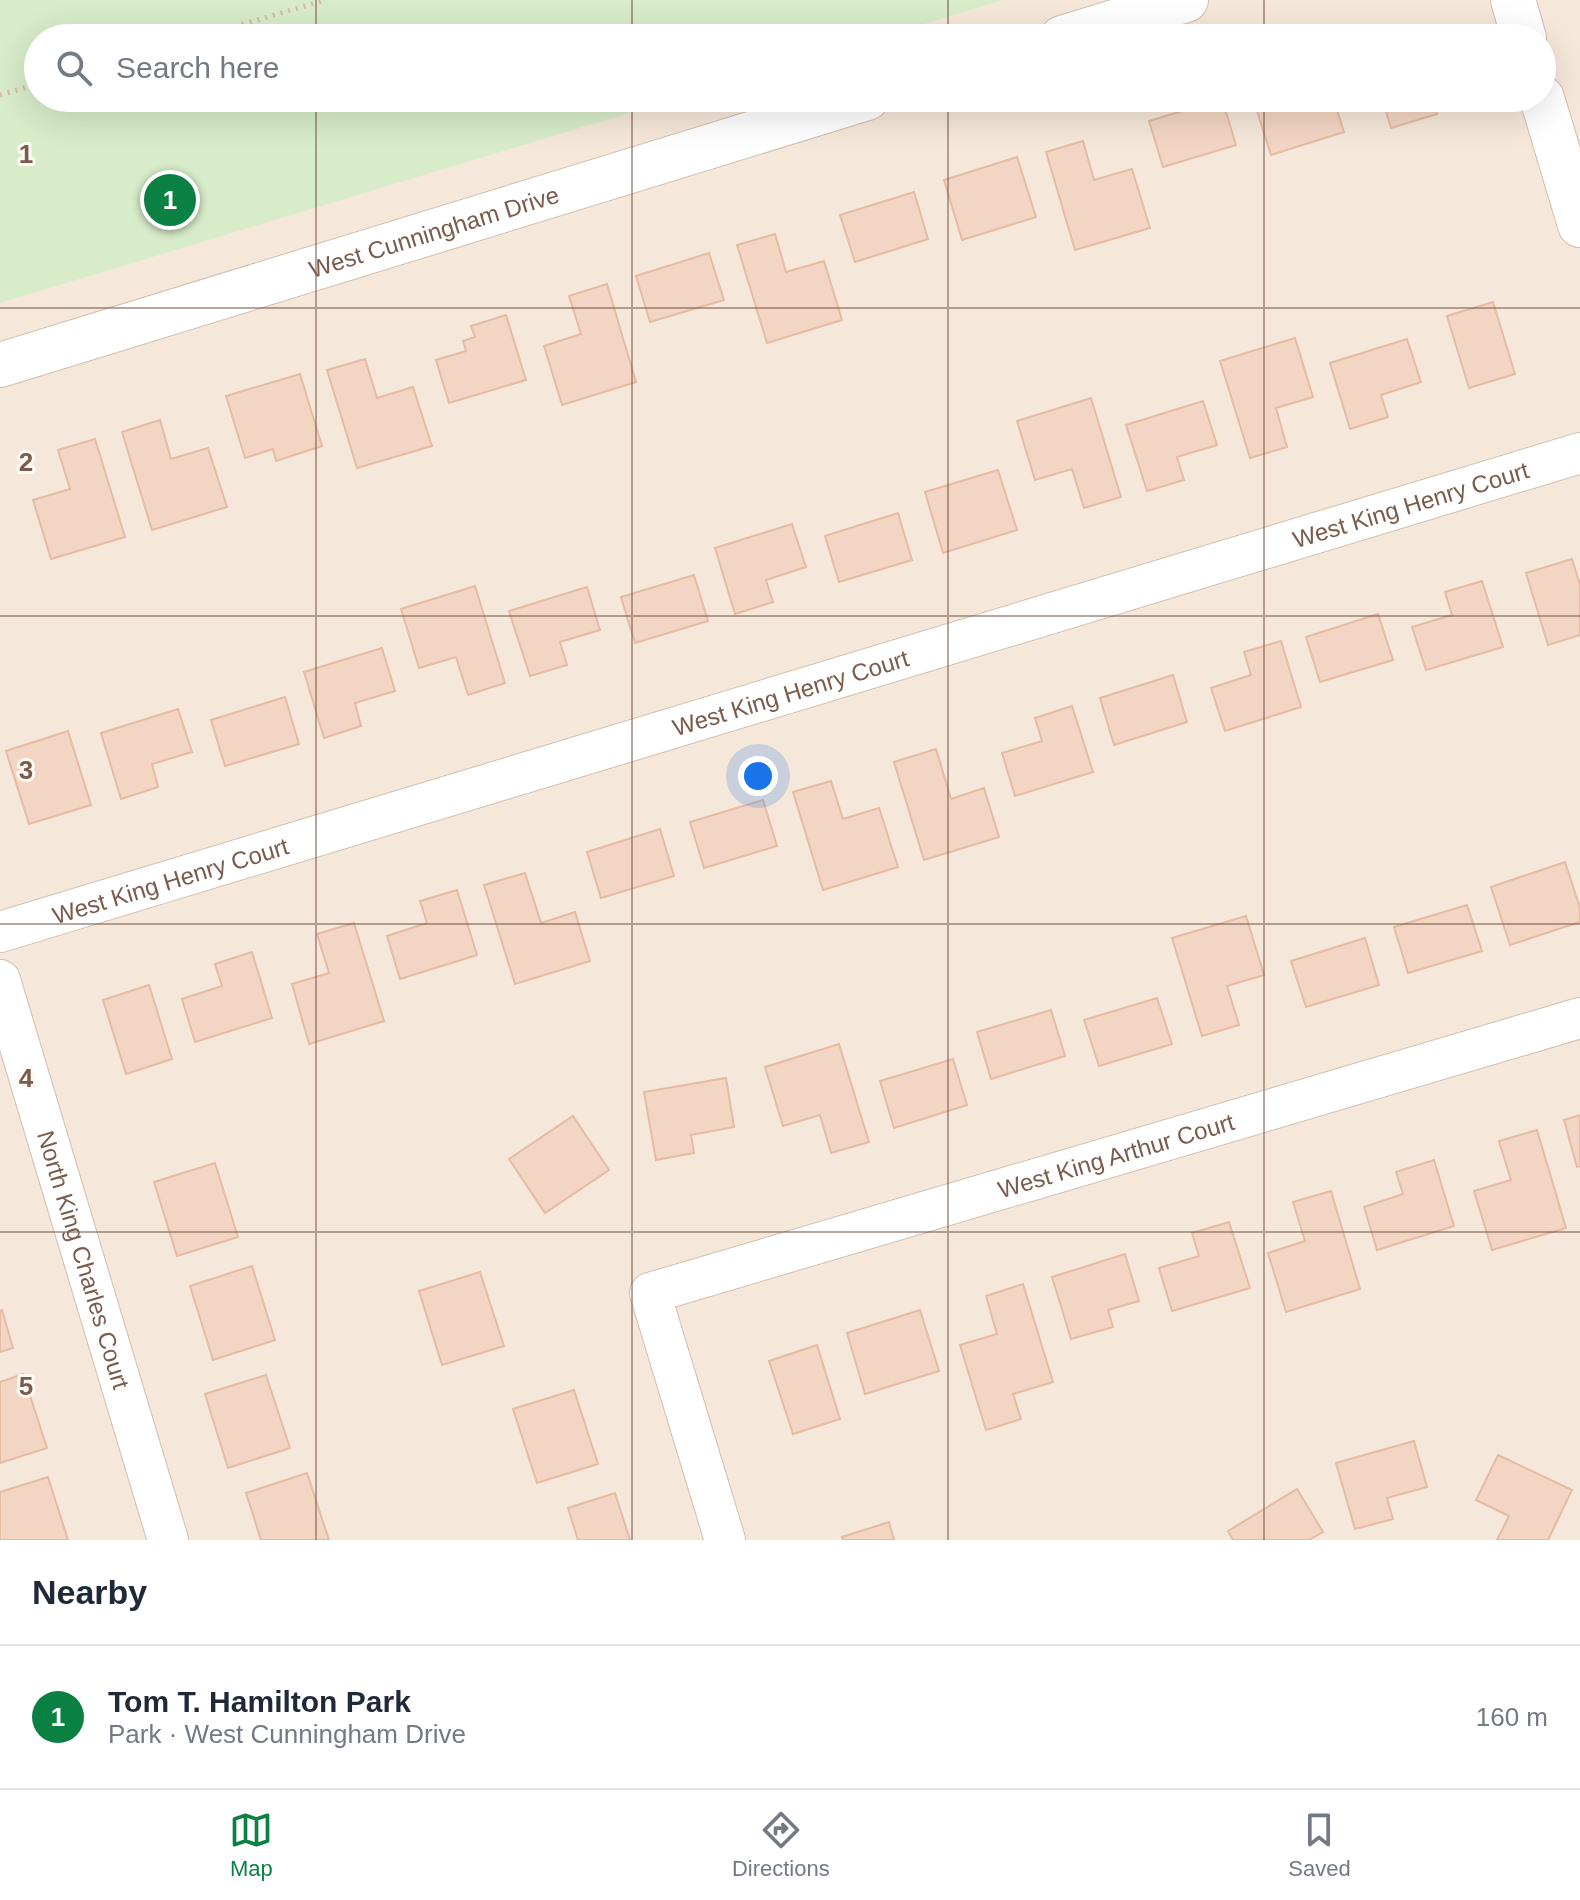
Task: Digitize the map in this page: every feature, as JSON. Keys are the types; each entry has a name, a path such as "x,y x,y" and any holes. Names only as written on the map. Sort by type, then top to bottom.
{"street":[{"path":"1108,24 1186,0"},
{"path":"1513,0 1520,24"},
{"name":"West Cunningham Drive","path":"0,365 822,112"},
{"path":"1546,112 1580,225"},
{"name":"West King Henry Court","path":"0,932 1580,453"},
{"name":"North King Charles Court","path":"0,980 168,1540"},
{"name":"West King Arthur Court","path":"725,1540 650,1293 1580,1018"}],"path":[{"path":"244,24 325,0"},
{"path":"0,95 24,88"}],"shaded area":[{"path":"0,0 1580,0 1580,1540 0,1540"}],"green space":[{"path":"0,0 1003,0 924,24 24,24 24,112 633,112 0,303"}],"building":[{"path":"1179,112 1226,112 1236,145 1163,167 1149,121"},
{"path":"1257,112 1338,112 1344,132 1271,155"},
{"path":"1386,112 1436,112 1437,114 1391,128"},
{"path":"1083,141 1094,180 1132,169 1150,228 1075,250 1046,152"},
{"path":"1017,157 1036,217 962,240 944,180"},
{"path":"914,192 928,239 855,262 840,215"},
{"path":"775,234 786,272 824,261 842,320 767,343 737,245"},
{"path":"709,253 724,300 650,322 636,276"},
{"path":"607,284 636,382 562,405 544,346 581,334 569,296"},
{"path":"1493,302 1515,374 1469,388 1447,316"},
{"path":"506,315 526,380 449,403 436,360 466,351 463,341 475,337 471,326"},
{"path":"1295,338 1313,397 1276,408 1287,447 1250,458 1220,361"},
{"path":"1407,339 1421,382 1381,395 1388,417 1350,429 1330,363"},
{"path":"365,359 377,398 413,387 432,446 357,468 327,370"},
{"path":"300,374 322,446 276,461 273,449 245,458 226,396"},
{"path":"1091,398 1121,497 1084,508 1072,469 1035,480 1017,421"},
{"path":"1203,401 1217,445 1177,457 1184,480 1147,491 1126,425"},
{"path":"160,420 171,459 208,448 227,507 152,530 122,432"},
{"path":"95,439 125,537 51,559 33,500 70,489 58,450"},
{"path":"998,470 1017,530 943,553 925,492"},
{"path":"898,513 912,560 839,582 825,536"},
{"path":"792,524 806,567 766,580 773,602 735,614 715,548"},
{"path":"1572,559 1580,585 1580,635 1548,645 1526,573"},
{"path":"694,575 708,621 635,643 621,597"},
{"path":"1482,581 1503,647 1426,670 1412,627 1452,615 1445,592"},
{"path":"475,586 505,683 468,695 456,657 419,668 401,609"},
{"path":"587,587 600,630 560,642 567,665 530,676 509,611"},
{"path":"1378,614 1393,660 1320,682 1306,637"},
{"path":"1281,641 1301,707 1225,731 1211,688 1251,675 1244,652"},
{"path":"382,648 395,691 355,703 361,726 324,738 304,672"},
{"path":"1173,675 1187,722 1114,745 1100,698"},
{"path":"285,697 299,744 225,766 211,720"},
{"path":"1072,706 1093,772 1015,796 1002,753 1042,741 1035,718"},
{"path":"178,709 192,752 152,764 158,787 121,799 101,733"},
{"path":"68,731 91,805 29,824 6,751"},
{"path":"936,749 951,799 984,788 999,837 924,860 894,762"},
{"path":"831,781 843,819 879,808 898,867 823,890 793,792"},
{"path":"763,800 777,846 704,868 690,822"},
{"path":"660,829 674,876 601,898 587,852"},
{"path":"1565,862 1580,908 1580,922 1510,945 1491,887"},
{"path":"525,873 541,923 575,912 590,961 515,984 484,885"},
{"path":"457,890 477,955 400,979 387,936 427,923 420,901"},
{"path":"1467,905 1482,951 1408,973 1394,927"},
{"path":"1246,916 1264,975 1227,986 1239,1025 1202,1036 1172,938"},
{"path":"354,923 384,1021 309,1044 292,984 329,973 317,934"},
{"path":"1365,938 1379,985 1306,1007 1291,961"},
{"path":"252,952 272,1018 195,1042 182,999 222,986 215,964"},
{"path":"149,985 172,1059 126,1074 103,1000"},
{"path":"1157,998 1172,1044 1099,1066 1084,1020"},
{"path":"1051,1010 1065,1056 991,1079 977,1032"},
{"path":"839,1044 869,1142 831,1153 820,1115 783,1126 765,1067"},
{"path":"953,1059 967,1105 894,1128 880,1081"},
{"path":"726,1078 734,1127 691,1135 694,1153 656,1160 644,1092"},
{"path":"1580,1115 1580,1166 1577,1167 1564,1120"},
{"path":"573,1116 609,1170 545,1213 509,1159"},
{"path":"1537,1130 1566,1228 1492,1250 1474,1191 1511,1180 1499,1141"},
{"path":"1434,1160 1454,1226 1377,1250 1364,1207 1403,1194 1396,1172"},
{"path":"215,1163 238,1237 177,1256 154,1182"},
{"path":"1331,1191 1360,1289 1286,1312 1268,1253 1305,1241 1293,1202"},
{"path":"1229,1222 1250,1288 1172,1311 1159,1268 1199,1256 1192,1233"},
{"path":"1125,1254 1139,1301 1108,1310 1113,1327 1071,1339 1052,1277"},
{"path":"252,1266 275,1340 213,1360 190,1286"},
{"path":"480,1272 504,1346 442,1365 419,1291"},
{"path":"1023,1284 1053,1382 1013,1394 1021,1419 986,1430 960,1345 997,1334 986,1296"},
{"path":"920,1310 939,1371 865,1394 847,1333"},
{"path":"0,1311 13,1348 0,1352"},
{"path":"817,1345 840,1419 793,1434 769,1361"},
{"path":"23,1374 47,1448 0,1463 0,1382"},
{"path":"266,1375 290,1448 228,1468 205,1394"},
{"path":"574,1390 598,1464 537,1483 513,1409"},
{"path":"1414,1441 1427,1487 1387,1498 1393,1519 1355,1529 1336,1463"},
{"path":"1498,1455 1572,1490 1548,1540 1497,1540 1509,1516 1476,1500"},
{"path":"307,1473 329,1540 261,1540 246,1493"},
{"path":"48,1477 68,1540 0,1540 0,1492"},
{"path":"1297,1489 1323,1532 1309,1540 1233,1540 1228,1531"},
{"path":"615,1493 630,1540 578,1540 568,1508"},
{"path":"889,1522 894,1540 843,1540 842,1537"}],"place":[{"name":"Tom T. Hamilton Park","path":"170,200"}]}
